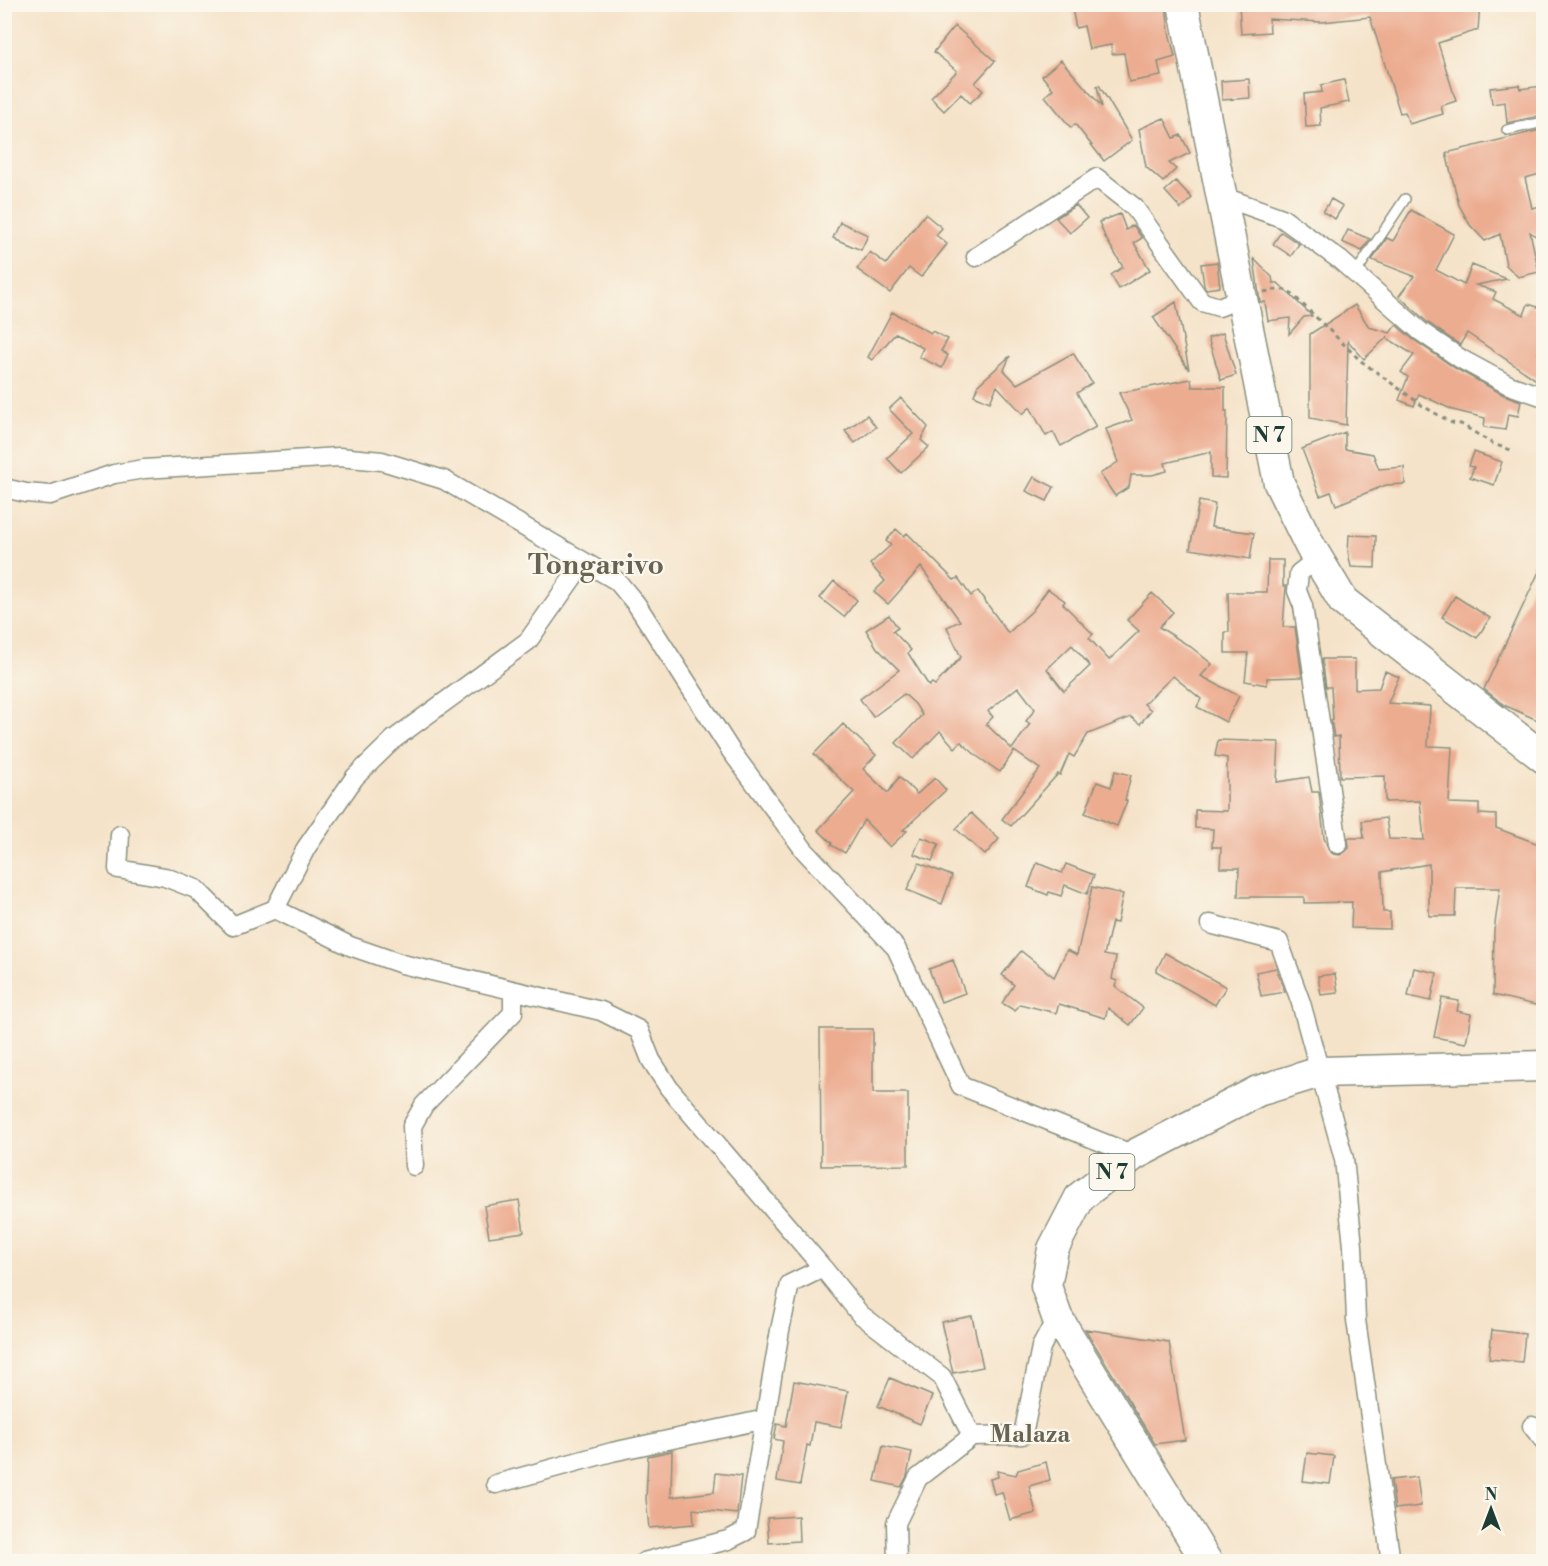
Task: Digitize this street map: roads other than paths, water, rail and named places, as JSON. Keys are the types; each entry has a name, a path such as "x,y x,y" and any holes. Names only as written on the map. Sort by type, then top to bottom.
{"main road":[{"name":"N 7","path":"1183,4 1279,483 1317,559 1343,601 1544,758"},
{"name":"N 7","path":"1207,1562 1057,1317 1046,1286 1053,1249 1080,1197 1134,1155 1258,1091 1320,1072 1544,1066"}],"street":[{"path":"976,257 1097,178 1134,207 1202,302 1219,307 1241,298"},
{"path":"1221,196 1282,218 1340,260 1420,331 1461,359 1509,385 1544,397"},
{"path":"4,488 50,495 114,474 144,469 339,457 382,461 444,480 524,526 582,563 617,581 637,605 731,751 805,851 896,948 961,1086 1134,1155"},
{"path":"1317,559 1299,573 1297,591 1303,606 1338,844"},
{"path":"120,835 118,869 165,877 196,889 233,926 275,909 306,848 355,777 394,739 528,641 582,563"},
{"path":"275,909 350,946 402,964 601,1011 639,1030 651,1060 669,1088 860,1314 942,1377 972,1436"},
{"path":"1210,924 1279,942 1301,1003 1344,1159 1353,1246 1356,1320 1392,1562"},
{"path":"414,1166 412,1126 424,1106 513,1013 513,991"},
{"path":"644,1562 728,1540 746,1530 790,1284 823,1268"},
{"path":"897,1562 896,1523 918,1478 972,1436 1023,1435 1041,1347 1057,1317"},
{"path":"496,1484 612,1452 766,1419"},
{"path":"1532,1426 1544,1441"}],"lane":[{"path":"1507,130 1544,122"},
{"path":"1355,274 1405,199"}],"district":[{"name":"Tongarivo","path":"596,564"},
{"name":"Malaza","path":"1030,1434"}]}
